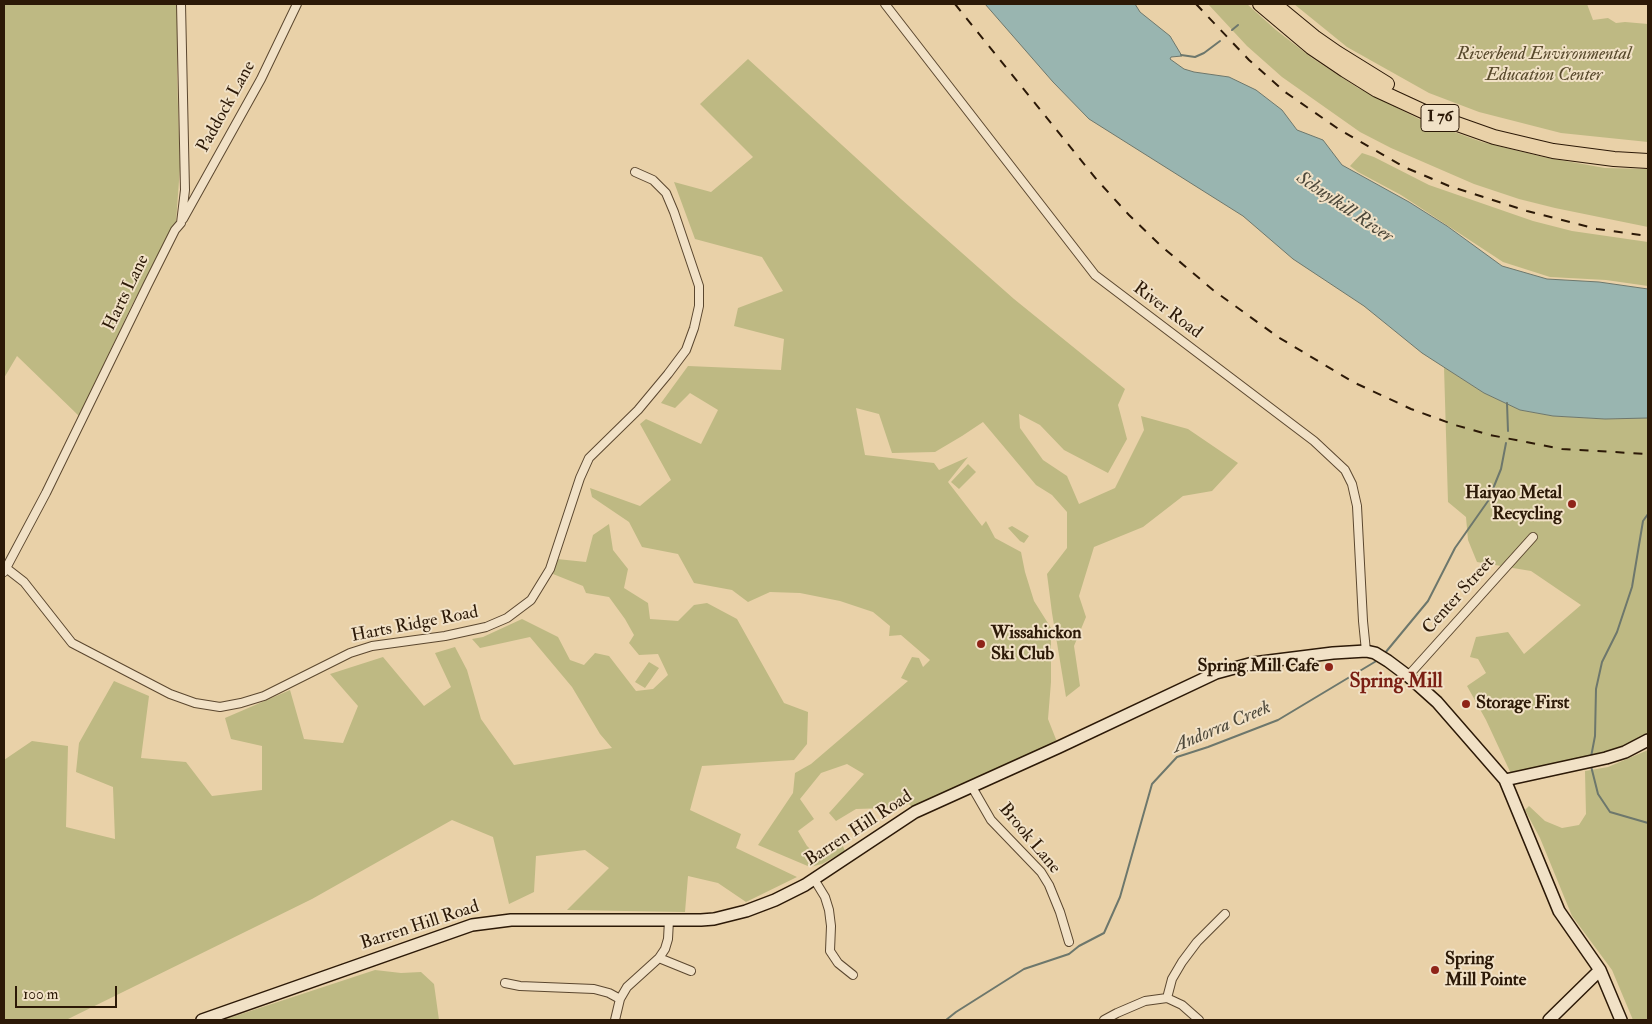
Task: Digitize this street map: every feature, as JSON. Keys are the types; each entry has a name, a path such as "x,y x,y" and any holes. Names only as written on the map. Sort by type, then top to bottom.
{"highway":[{"name":"I 76","path":"1260,4 1311,47 1345,70 1377,90 1429,114 1494,137 1553,151 1614,160 1648,161"},
{"name":"I 76","path":"1274,4 1314,37 1378,79 1454,115 1543,141 1600,150 1648,153"}],"street":[{"name":"Harts Lane","path":"5,570 46,494 147,286 180,223 185,190 181,4"},
{"name":"Paddock Lane","path":"180,223 261,79 297,4"},
{"name":"River Road","path":"884,4 1095,274 1314,442 1345,470 1352,484 1357,506 1366,651"},
{"name":"Harts Ridge Road","path":"5,570 24,582 72,643 170,694 195,703 220,707 241,704 264,696 350,653 372,646 445,636 486,627 507,618 531,600 550,569 578,482 589,458 638,410 668,374 686,350 694,328 700,306 699,286 674,212 666,193 653,180 635,172"},
{"name":"Center Street","path":"1408,676 1533,537"},
{"name":"Barren Hill Road","path":"202,1020 472,925 511,920 707,920 736,914 775,900 814,879 908,815 1223,671 1253,663 1338,652 1366,651 1375,653 1408,676 1437,702 1505,780 1559,911 1600,970 1621,1020"},
{"path":"1505,780 1606,758 1625,752 1648,740"},
{"name":"Brook Lane","path":"972,787 992,820 1041,872 1049,885 1060,912 1069,942"},
{"path":"814,879 825,897 829,910 831,926 830,950 838,963 854,974"},
{"path":"1167,998 1172,979 1182,962 1197,942 1225,914"},
{"path":"615,1020 620,999 631,982 659,958 667,944 669,920"},
{"path":"659,958 691,971"},
{"path":"1550,1020 1600,970"},
{"path":"505,983 520,986 594,989 609,993 620,999"},
{"path":"1104,1020 1145,1001 1167,998 1182,1005 1198,1020"}],"green space":[{"path":"4,4 177,4 180,167 176,222 132,305 79,416 17,356 4,378"},
{"path":"1208,4 1247,4 1312,58 1358,88 1421,120 1482,142 1543,157 1605,168 1648,169 1648,227 1519,199 1474,184 1391,148 1360,132 1282,77 1247,46"},
{"name":"Riverbend Environmental Education Center","path":"1294,4 1587,4 1593,20 1608,18 1616,23 1648,24 1648,142 1561,133 1479,112 1429,93 1347,47"},
{"path":"748,59 1014,299 1125,389 1118,405 1127,439 1108,473 1064,450 1040,425 1019,414 1020,428 1043,460 1067,476 1079,504 1115,488 1144,430 1141,416 1188,429 1238,463 1212,491 1183,496 1143,527 1094,547 1079,596 1086,617 1074,646 1080,686 1066,697 1047,574 1067,548 1067,512 1052,495 1036,485 983,422 935,452 892,453 879,414 856,408 865,455 934,463 939,470 968,457 948,482 982,526 986,521 995,538 1021,552 1034,601 1051,628 1051,682 1048,719 1059,747 912,807 909,804 886,808 856,809 836,821 829,813 864,774 847,764 821,773 800,799 814,819 798,831 807,846 819,857 842,844 845,851 822,864 810,867 758,845 793,793 795,773 811,764 908,681 901,678 912,657 919,658 923,667 930,660 901,635 889,636 890,626 873,612 840,601 800,593 770,592 748,602 732,590 694,583 678,554 642,547 629,522 592,497 590,488 640,506 671,480 640,424 646,419 701,444 718,410 690,393 675,408 661,403 688,366 781,370 784,339 734,326 738,308 783,291 762,257 695,239 674,182 711,192 753,157 700,104"},
{"path":"1362,153 1374,157 1429,185 1533,221 1572,231 1648,242 1648,286 1606,280 1550,277 1503,262 1401,195 1350,166"},
{"path":"1444,367 1484,393 1520,410 1553,416 1605,419 1648,417 1648,740 1640,745 1513,778 1486,720 1467,686 1486,673 1478,659 1470,657 1476,637 1508,632 1524,654 1581,605 1531,571 1477,562 1468,540 1466,517 1448,502"},
{"path":"968,464 976,472 959,489 951,482"},
{"path":"609,524 613,550 628,569 624,588 648,603 650,619 678,621 694,605 707,603 737,619 784,703 808,712 807,744 794,760 702,766 690,810 741,834 736,848 797,877 746,902 718,883 688,876 685,912 567,910 609,868 585,850 536,856 534,892 509,904 493,837 452,820 312,899 66,1020 4,1020 4,760 32,741 68,746 66,827 115,839 113,787 76,772 79,743 114,681 149,696 141,758 186,762 212,796 262,790 262,746 231,739 225,718 290,690 304,739 343,743 358,706 330,674 383,657 424,706 451,687 435,653 455,647 467,670 481,719 514,765 612,748 600,734 572,687 530,637 480,648 472,639 483,637 522,619 558,637 570,660 584,665 595,653 609,656 636,691 653,689 668,675 658,654 639,655 629,643 634,635 609,597 586,593 583,586 553,574 557,559 586,562 593,535"},
{"path":"1012,526 1029,536 1024,543 1008,528"},
{"path":"649,662 659,668 645,688 635,682"},
{"path":"1648,750 1648,1020 1633,1020 1612,970 1572,916 1540,838 1525,810 1529,806 1545,821 1562,828 1579,825 1586,814 1585,771 1608,767"},
{"path":"375,970 401,973 421,972 434,984 439,1020 223,1020"}],"water":[{"name":"Schuylkill River","path":"985,4 1135,4 1140,12 1170,36 1182,56 1171,57 1170,59 1184,69 1229,77 1256,90 1282,110 1297,130 1323,140 1342,165 1409,202 1447,226 1502,266 1547,279 1599,282 1648,289 1648,418 1605,419 1553,416 1520,410 1484,393 1422,353 1364,306 1293,259 1243,216 1089,119 1053,82"}],"waterway":[{"path":"1232,30 1238,25"},
{"path":"1181,55 1195,57 1220,41"},
{"name":"Andorra Creek","path":"1507,403 1508,431"},
{"name":"Andorra Creek","path":"1385,653 1428,601 1455,548 1488,501 1501,469 1506,443"},
{"path":"1591,757 1595,736 1596,689 1602,662 1617,632 1632,587 1643,521 1648,514"},
{"name":"Andorra Creek","path":"946,1020 1024,969 1069,954 1079,946 1104,933 1120,897 1152,784 1177,757 1278,720 1378,660"},
{"path":"1591,766 1598,794 1610,812 1648,823"}],"railway":[{"path":"955,4 1097,180 1129,215 1160,245 1213,290 1278,337 1353,382 1411,409 1455,425 1490,435 1562,449 1648,454"},
{"path":"1196,4 1249,60 1285,92 1340,130 1404,167 1449,186 1527,211 1597,229 1648,236"}],"place":[{"name":"Haiyao Metal Recycling","path":"1572,504"},
{"name":"Wissahickon Ski Club","path":"981,644"},
{"name":"Spring Mill Cafe","path":"1329,667"},
{"name":"Storage First","path":"1466,704"},
{"name":"Spring Mill Pointe","path":"1435,970"}],"district":[{"name":"Spring Mill","path":"1396,683"}]}
